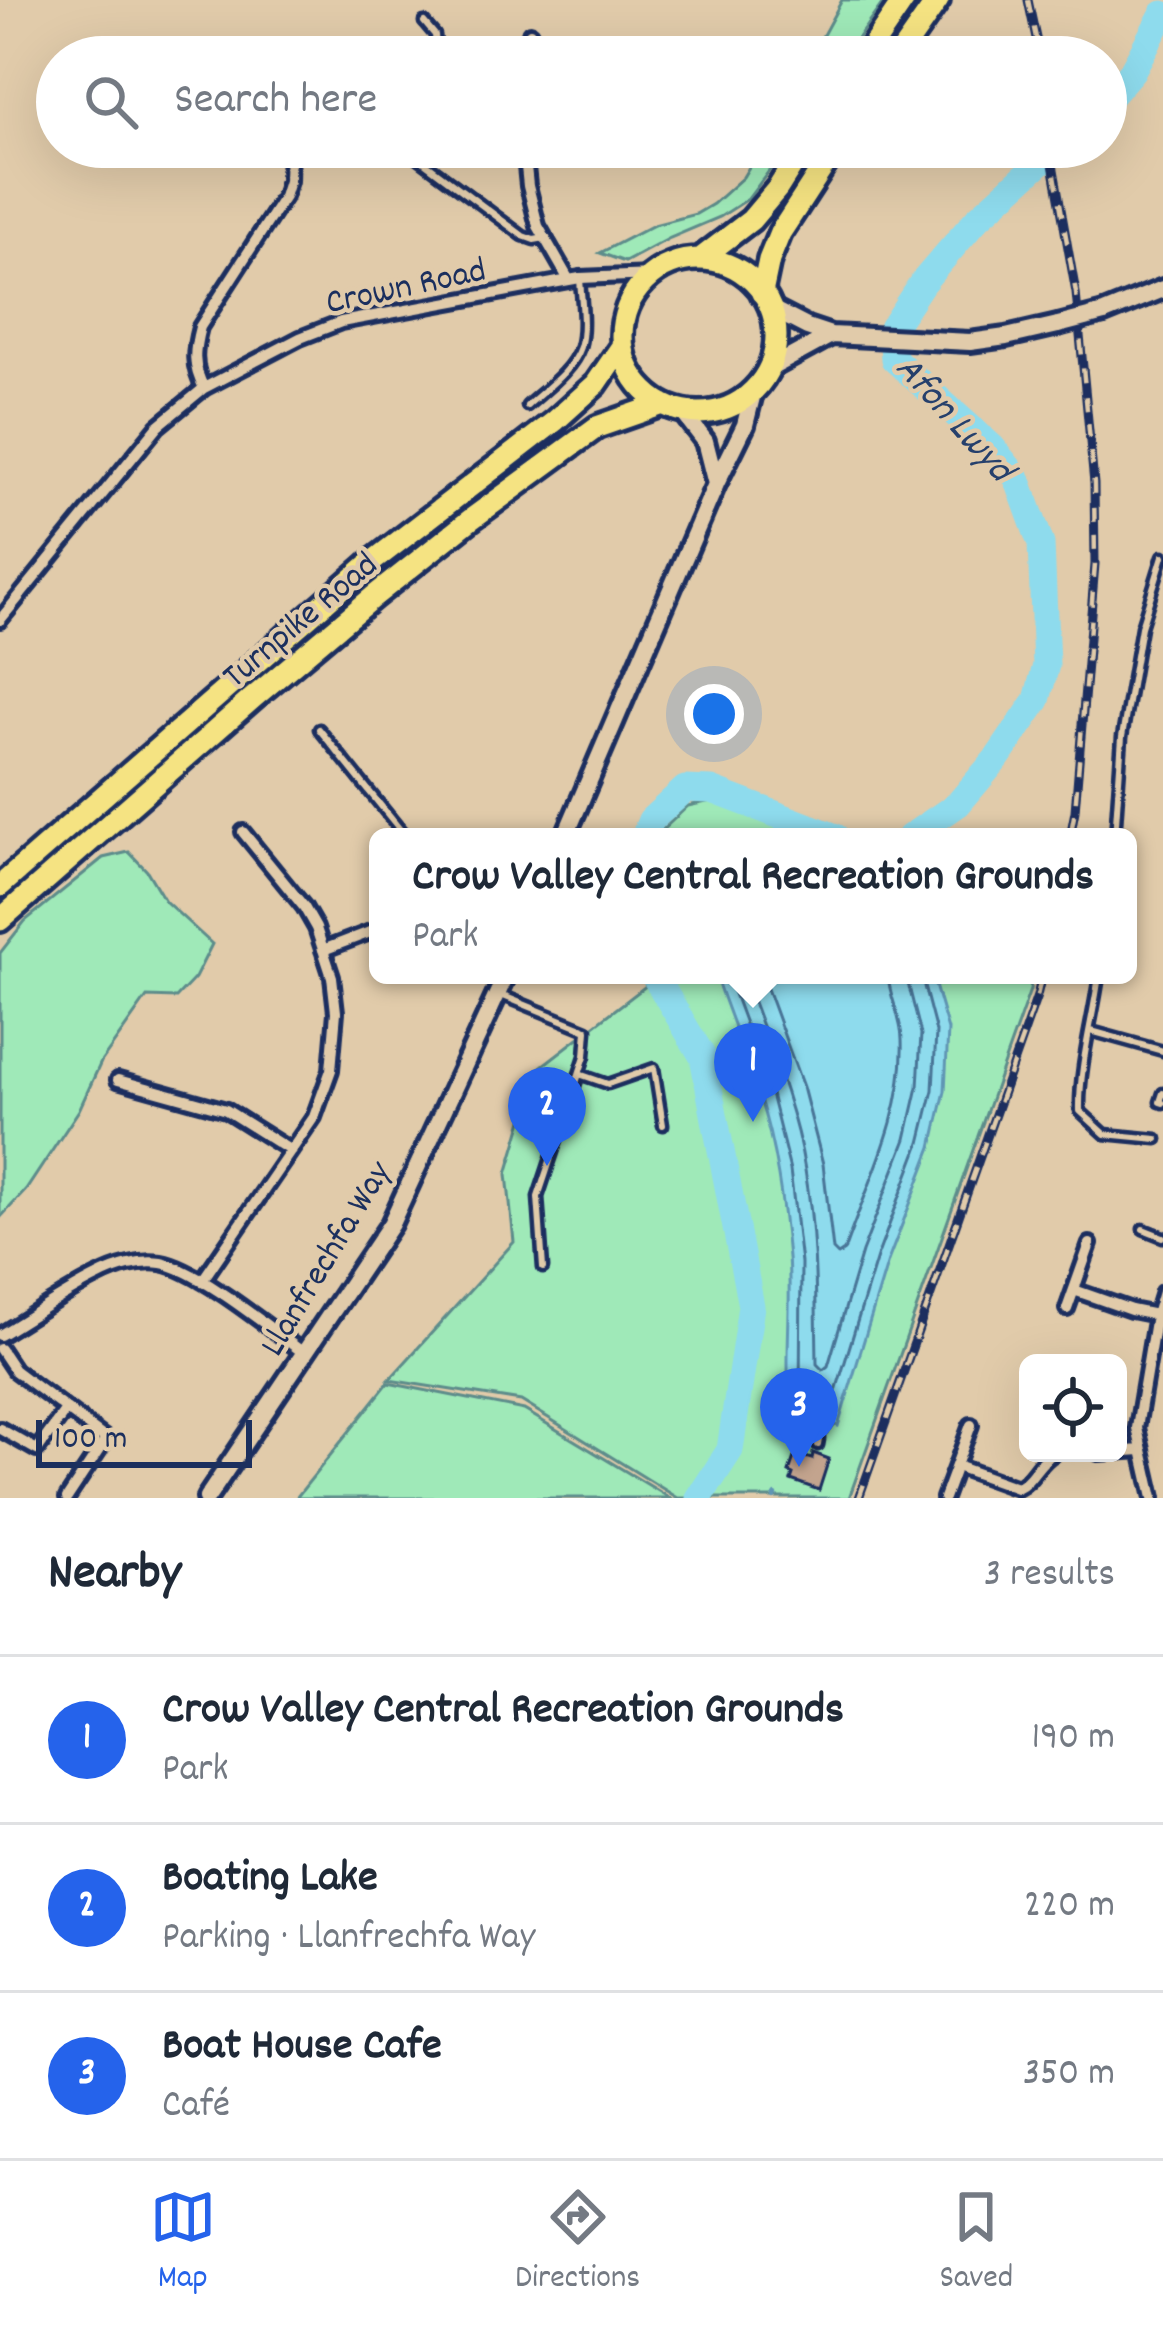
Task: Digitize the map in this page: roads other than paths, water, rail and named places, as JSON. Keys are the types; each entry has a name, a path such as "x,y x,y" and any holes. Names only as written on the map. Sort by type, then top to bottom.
{"highway":[{"path":"879,36 904,0"},
{"path":"913,36 938,0"},
{"path":"700,259 752,220 791,168"},
{"path":"766,300 750,279 718,261 700,259 667,266 652,274 628,306 622,326 627,364 648,394 673,408 713,411 742,399 761,379 775,339 766,300 769,260 780,233 822,168"},
{"name":"Turnpike Road","path":"0,886 368,565 555,422 596,384 622,346"},
{"name":"Turnpike Road","path":"0,920 254,697 470,520 597,428 673,408"}],"street":[{"path":"204,388 196,373 194,350 200,327 284,197 289,168"},
{"path":"526,168 538,226 574,279"},
{"name":"Crown Road","path":"0,620 158,425 204,388 341,322 574,279 652,274"},
{"path":"766,300 807,327 831,335 970,342 1105,313 1163,289"},
{"path":"569,828 716,484 746,425 761,379 831,335"},
{"path":"673,408 705,441 716,484"},
{"path":"202,1280 314,1117 331,1070 336,1012 323,950 304,907 243,832"},
{"path":"323,950 369,932"},
{"name":"Llanfrechfa Way","path":"207,1498 391,1224 502,984"},
{"path":"118,1080 226,1110 291,1151"},
{"path":"1067,1310 1090,1244"},
{"path":"0,1336 97,1276 159,1263 202,1280 305,1354"},
{"path":"1074,1290 1156,1315"},
{"path":"1153,1498 1137,1428 1163,1292"},
{"path":"0,1349 14,1370 106,1439 68,1498"},
{"path":"0,1429 38,1450 66,1410"},
{"path":"944,1498 971,1425"},
{"path":"1127,1451 1141,1450"},
{"path":"956,1466 1017,1488 1040,1462"}],"lane":[{"path":"424,22 435,36"},
{"path":"432,168 524,236 534,241 544,238"},
{"path":"526,406 579,352 582,336 574,279"},
{"path":"1116,828 1121,736 1142,626 1163,556"},
{"path":"319,729 399,828"},
{"path":"1098,984 1079,1085 1080,1112 1105,1134 1157,1139"},
{"path":"498,994 587,1030 585,1056 538,1197 543,1268"},
{"path":"1091,1031 1163,1051"},
{"path":"579,1074 608,1084 654,1068 663,1124"},
{"path":"1163,1093 1163,1103"},
{"path":"1143,1229 1163,1237"}],"water":[{"path":"718,984 935,984 948,1030 945,1091 932,1147 888,1261 838,1426 822,1440 795,1431 791,1410 788,1258 778,1176 759,1096"}],"waterway":[{"name":"Afon Lwyd","path":"1127,77 1163,14"},
{"name":"Afon Lwyd","path":"923,828 958,804 1037,700 1046,665 1041,544 1017,478 992,447 894,359 892,328 922,283 977,219 1034,168"},
{"name":"Afon Lwyd","path":"648,828 685,789 712,790 812,828"},
{"name":"Afon Lwyd","path":"659,984 703,1057 751,1306 730,1450 699,1498"}],"railway":[{"path":"1028,0 1036,36"},
{"path":"1054,168 1076,293 1094,484 1095,564 1072,828"},
{"path":"859,1498 1040,984"}],"place":[{"name":"Crow Valley Central Recreation Grounds","path":"753,1122"},
{"name":"Boating Lake","path":"547,1166"},
{"name":"Boat House Cafe","path":"799,1467"}]}
